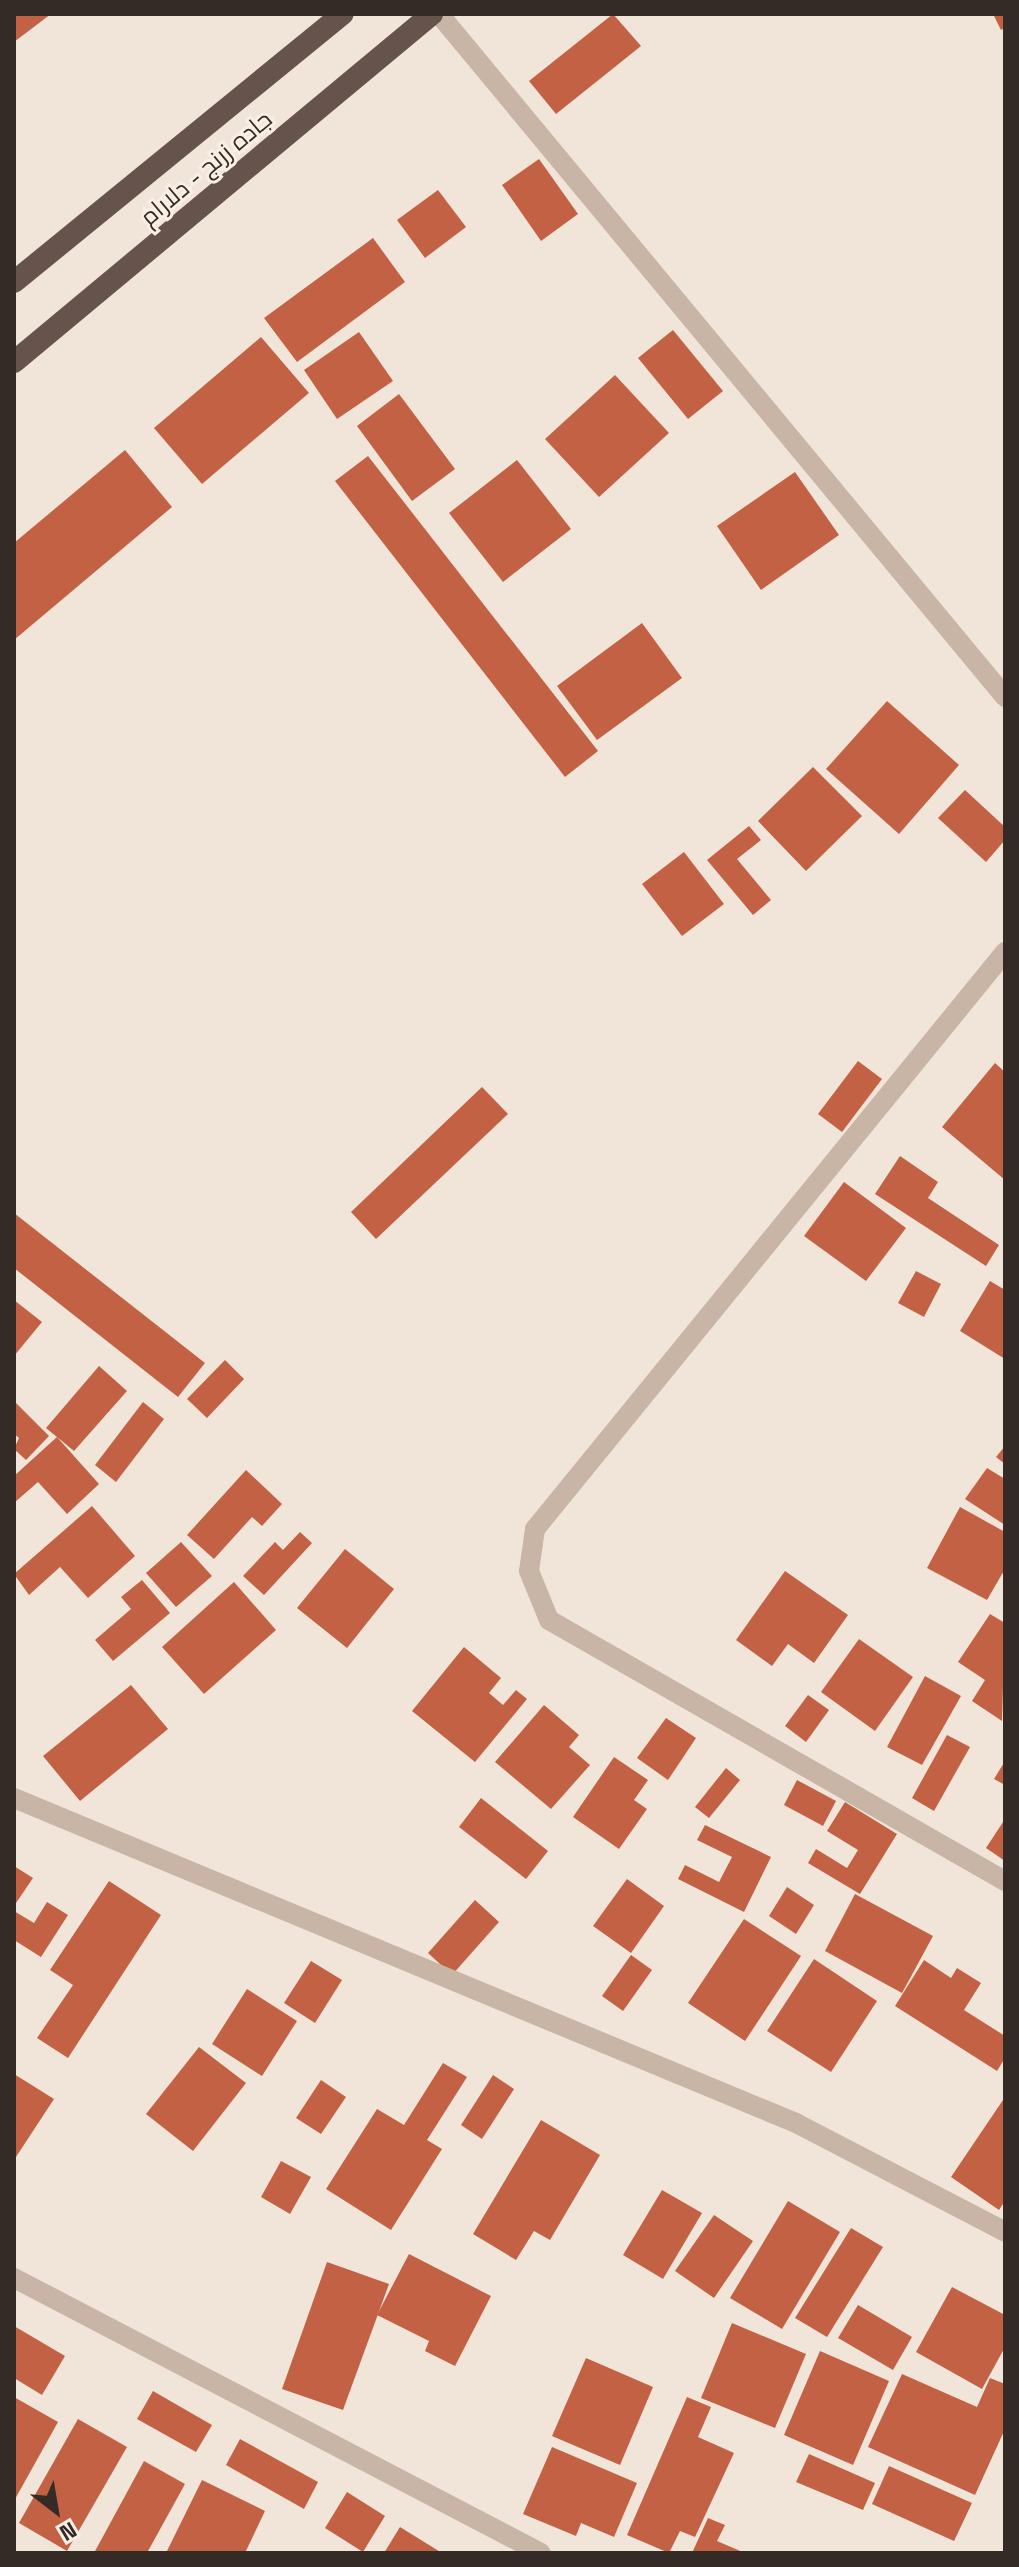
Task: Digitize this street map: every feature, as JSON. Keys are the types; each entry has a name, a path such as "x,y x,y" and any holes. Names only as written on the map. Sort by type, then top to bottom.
{"highway":[{"name":"جاده زرنج - دلارام","path":"14,282 343,14"},
{"name":"جاده زرنج - دلارام","path":"14,362 432,14"}],"street":[{"path":"439,14 1005,697"},
{"path":"1005,952 535,1529 529,1571 549,1620 1005,1881"},
{"path":"14,1798 796,2123 1005,2232"},
{"path":"14,2278 541,2553"}],"building":[{"path":"14,14 51,14 14,42"},
{"path":"613,14 641,46 556,114 529,81"},
{"path":"993,14 1005,14 1005,28 1001,30"},
{"path":"539,159 578,214 541,241 502,185"},
{"path":"438,190 466,227 425,258 397,220"},
{"path":"373,238 405,282 297,362 264,318"},
{"path":"673,330 723,391 688,419 638,358"},
{"path":"359,332 393,381 337,419 304,370"},
{"path":"261,337 309,393 202,484 154,428"},
{"path":"615,375 669,433 599,497 545,439"},
{"path":"399,394 455,469 412,501 357,426"},
{"path":"125,450 172,507 14,640 14,543"},
{"path":"368,456 598,751 565,777 335,481"},
{"path":"517,460 571,529 503,582 449,513"},
{"path":"795,472 839,535 761,590 717,526"},
{"path":"642,623 682,678 597,740 557,686"},
{"path":"887,701 959,765 899,834 826,769"},
{"path":"813,767 862,816 806,871 758,821"},
{"path":"965,790 1005,827 1005,840 986,862 938,818"},
{"path":"749,826 761,840 737,859 771,900 753,915 707,860"},
{"path":"684,852 724,904 682,936 642,884"},
{"path":"858,1061 882,1079 842,1132 818,1114"},
{"path":"995,1063 1005,1072 1005,1180 942,1127"},
{"path":"482,1087 508,1114 376,1239 351,1212"},
{"path":"900,1156 938,1182 928,1198 999,1245 986,1266 875,1194"},
{"path":"844,1182 906,1228 866,1281 804,1236"},
{"path":"14,1213 205,1363 178,1397 14,1268"},
{"path":"916,1271 941,1284 924,1317 898,1303"},
{"path":"990,1281 1005,1290 1005,1359 960,1331"},
{"path":"14,1300 42,1322 14,1356"},
{"path":"225,1360 244,1379 207,1418 187,1399"},
{"path":"99,1366 127,1391 74,1451 46,1428"},
{"path":"14,1401 49,1436 26,1460 14,1449 19,1438 14,1434"},
{"path":"143,1402 164,1419 116,1482 95,1465"},
{"path":"57,1437 99,1484 67,1514 38,1482 14,1503 14,1476"},
{"path":"1005,1446 1005,1464 996,1457"},
{"path":"987,1468 1005,1479 1005,1525 965,1499"},
{"path":"246,1470 282,1504 262,1526 252,1517 214,1559 187,1535"},
{"path":"92,1506 135,1556 88,1598 60,1567 29,1595 14,1574"},
{"path":"960,1507 1005,1532 1005,1569 987,1600 927,1568"},
{"path":"300,1532 312,1543 264,1595 243,1576 275,1542 283,1550"},
{"path":"181,1542 212,1576 176,1607 146,1573"},
{"path":"345,1549 394,1589 347,1648 297,1608"},
{"path":"785,1571 848,1615 814,1663 788,1644 772,1666 736,1640"},
{"path":"142,1580 170,1613 113,1661 95,1640 131,1609 121,1597"},
{"path":"234,1582 276,1630 204,1694 162,1647"},
{"path":"990,1614 1005,1623 1002,1721 972,1701 985,1680 958,1662"},
{"path":"859,1639 913,1677 875,1731 821,1692"},
{"path":"464,1647 501,1678 489,1693 503,1705 516,1690 527,1699 475,1762 412,1711"},
{"path":"925,1676 961,1696 922,1765 887,1747"},
{"path":"131,1685 168,1729 80,1801 43,1756"},
{"path":"808,1695 829,1710 806,1742 785,1726"},
{"path":"544,1705 579,1735 569,1747 590,1765 551,1809 495,1762"},
{"path":"666,1718 696,1738 668,1780 637,1758"},
{"path":"947,1735 970,1747 934,1811 912,1798"},
{"path":"614,1757 648,1780 634,1800 647,1809 619,1849 573,1817"},
{"path":"1005,1761 1005,1785 994,1779"},
{"path":"726,1768 740,1780 709,1818 695,1807"},
{"path":"797,1780 836,1801 823,1826 784,1805"},
{"path":"481,1798 548,1851 526,1879 459,1827"},
{"path":"845,1802 897,1834 860,1894 808,1863 816,1849 847,1868 858,1850 827,1831"},
{"path":"1005,1819 1005,1861 986,1848"},
{"path":"705,1825 771,1857 744,1912 678,1879 685,1865 719,1882 732,1857 697,1840"},
{"path":"14,1866 33,1878 14,1906"},
{"path":"627,1879 664,1906 631,1953 593,1926"},
{"path":"109,1881 161,1915 68,2058 37,2038 73,1985 50,1970"},
{"path":"787,1887 814,1905 796,1934 769,1916"},
{"path":"855,1894 933,1936 902,1993 825,1951"},
{"path":"475,1900 499,1922 452,1975 428,1953"},
{"path":"47,1902 68,1915 41,1957 14,1940 14,1911 34,1923"},
{"path":"744,1919 801,1956 745,2041 688,2003"},
{"path":"631,1955 652,1970 623,2011 602,1996"},
{"path":"814,1959 877,2001 831,2072 767,2031"},
{"path":"924,1960 951,1978 957,1968 981,1983 964,2010 1005,2036 1005,2058 997,2071 895,2006"},
{"path":"311,1961 342,1980 315,2023 284,2003"},
{"path":"247,1989 297,2021 262,2076 212,2044"},
{"path":"199,2047 246,2083 193,2151 146,2114"},
{"path":"443,2063 467,2077 427,2140 442,2149 391,2230 326,2189 377,2109 404,2125"},
{"path":"14,2074 54,2099 14,2160"},
{"path":"493,2075 514,2089 482,2139 461,2125"},
{"path":"321,2080 346,2097 321,2134 296,2118"},
{"path":"1005,2097 1005,2201 999,2210 951,2177"},
{"path":"541,2120 600,2155 550,2240 534,2231 516,2260 473,2234"},
{"path":"281,2161 311,2177 290,2214 261,2197"},
{"path":"662,2190 702,2213 663,2279 623,2255"},
{"path":"788,2201 840,2232 782,2329 730,2298"},
{"path":"714,2215 753,2241 714,2298 675,2271"},
{"path":"851,2228 883,2247 827,2337 795,2318"},
{"path":"409,2254 491,2296 455,2366 425,2351 429,2341 377,2315"},
{"path":"327,2262 389,2284 343,2410 282,2389"},
{"path":"952,2287 1005,2315 1005,2347 982,2389 916,2352"},
{"path":"858,2305 912,2337 893,2370 838,2338"},
{"path":"732,2323 806,2354 775,2428 701,2398"},
{"path":"14,2326 65,2356 42,2395 14,2378"},
{"path":"820,2351 889,2381 853,2465 784,2435"},
{"path":"586,2358 653,2387 620,2465 552,2436"},
{"path":"902,2374 977,2407 990,2378 1005,2384 1005,2429 975,2495 868,2447"},
{"path":"153,2391 212,2425 196,2452 137,2419"},
{"path":"14,2397 58,2422 14,2501"},
{"path":"687,2397 711,2407 698,2437 734,2453 695,2537 680,2531 669,2553 627,2535"},
{"path":"78,2419 127,2447 67,2551 19,2523"},
{"path":"240,2439 318,2482 304,2509 226,2465"},
{"path":"552,2447 637,2483 614,2537 581,2523 576,2536 523,2514"},
{"path":"809,2454 875,2483 863,2510 796,2482"},
{"path":"144,2461 185,2484 147,2553 94,2553"},
{"path":"889,2466 972,2503 954,2541 872,2504"},
{"path":"202,2480 265,2511 245,2553 166,2553"},
{"path":"347,2492 385,2516 363,2552 325,2528"},
{"path":"708,2518 725,2525 717,2541 745,2553 692,2553"},
{"path":"400,2527 442,2553 384,2553"}]}
